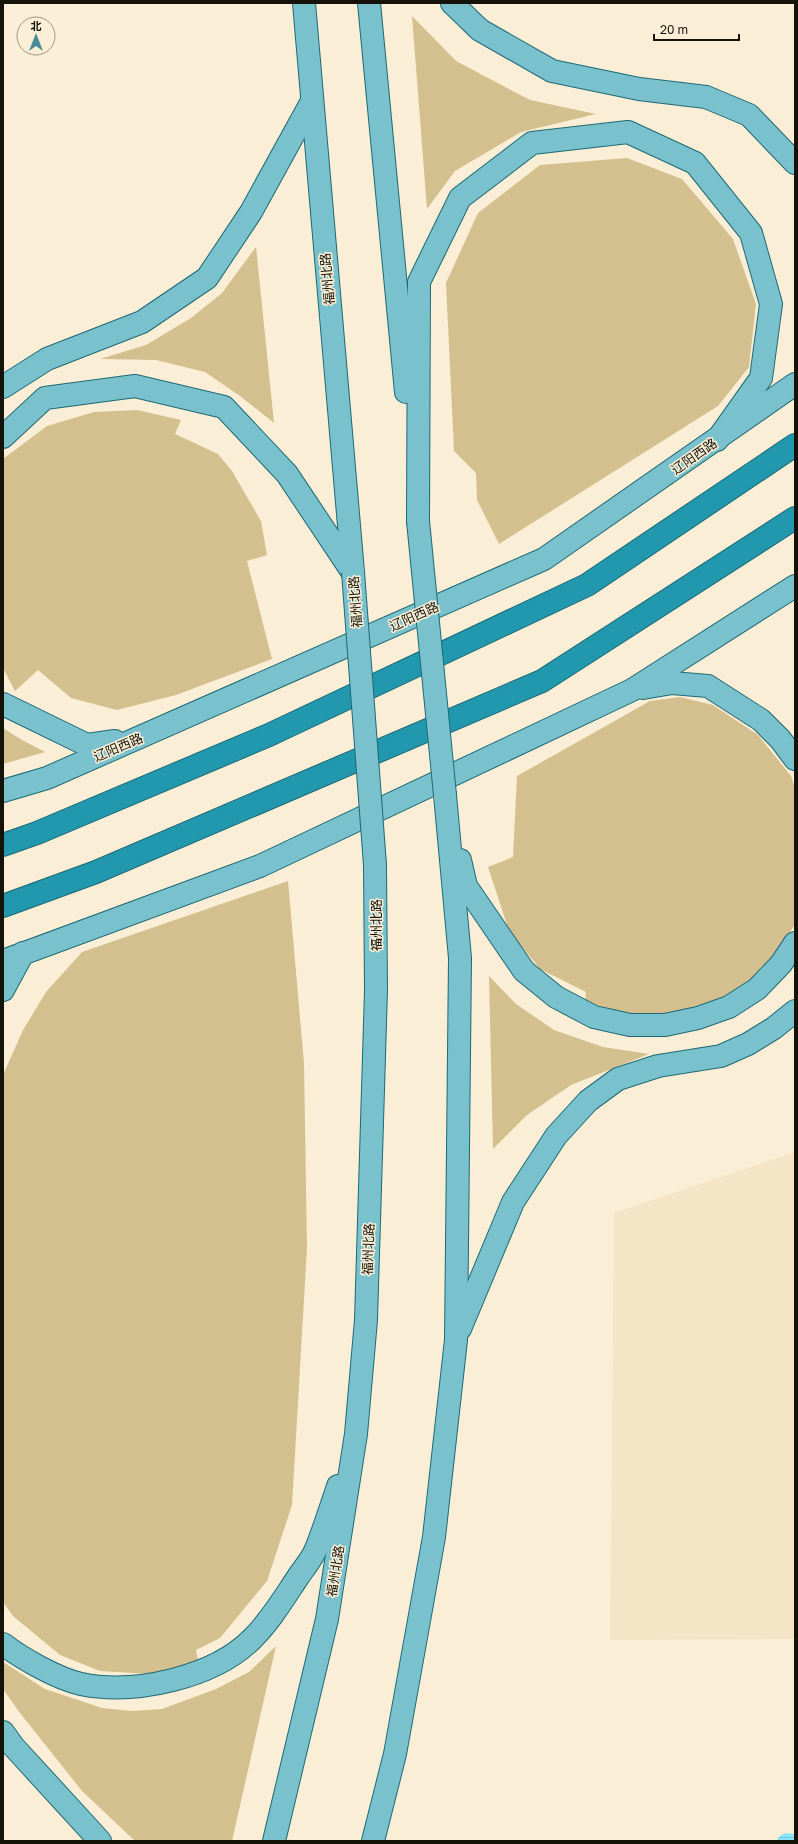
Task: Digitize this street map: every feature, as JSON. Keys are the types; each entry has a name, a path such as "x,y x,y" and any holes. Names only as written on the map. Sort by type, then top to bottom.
{"highway":[{"path":"3,845 37,833 269,735 587,585 795,445"},
{"path":"3,906 96,872 542,681 795,518"}],"main road":[{"name":"福州北路","path":"274,1841 327,1619 356,1434 366,1320 376,990 375,865 304,3"},
{"path":"369,3 460,958 456,1340 434,1537 395,1754 373,1841"},
{"path":"452,3 480,30 552,71 639,89 706,97 749,115 795,163"},
{"path":"3,387 47,358 142,322 207,278 250,212 312,102"},
{"path":"418,521 419,282 460,198 532,143 628,132 695,163 751,233 771,304 761,378 717,440"},
{"name":"辽阳西路","path":"3,791 47,778 138,739 261,683 544,559 717,440 795,384"},
{"path":"3,437 45,398 135,386 224,407 287,474 352,572"},
{"path":"3,960 260,866 632,690 795,586"},
{"path":"632,690 672,683 708,686 761,720 780,739 795,759"},
{"path":"3,704 87,745 138,739"},
{"path":"445,795 466,886 524,971 556,997 594,1017 630,1025 666,1025 698,1018 729,1007 757,989 780,964 795,944"},
{"path":"3,990 24,953"},
{"path":"456,1340 513,1202 556,1136 588,1101 618,1079 658,1066 721,1056 748,1044 774,1028 795,1011"},
{"path":"3,1644 15,1653 45,1670 80,1684 129,1687 171,1681 221,1663 253,1639 275,1612 315,1550 356,1434"},
{"path":"3,1732 13,1746 100,1841"}],"shaded area":[{"path":"412,16 456,61 530,100 596,114 521,132 455,171 427,209"},
{"path":"627,158 682,179 733,239 756,304 749,367 718,406 499,544 477,500 476,473 454,451 446,283 478,213 540,165"},
{"path":"256,247 274,423 240,396 205,372 156,360 100,359 146,345 191,318 222,293"},
{"path":"137,410 181,420 175,434 218,454 232,471 261,521 267,555 247,561 272,659 176,695 117,710 71,698 38,670 15,691 3,668 3,459 47,426 94,412"},
{"path":"680,697 713,705 758,735 791,776 795,788 795,924 779,951 746,985 719,1000 675,1013 627,1013 585,1002 586,992 540,969 509,931 488,867 513,857 517,776 650,701"},
{"path":"3,728 22,740 45,752 3,764"},
{"path":"288,881 304,1063 307,1248 292,1505 267,1581 220,1638 196,1650 198,1661 151,1674 100,1671 60,1655 13,1616 3,1602 3,1075 23,1030 46,992 82,952"},
{"path":"489,976 516,1004 554,1030 603,1047 649,1054 571,1085 527,1115 493,1149"},
{"path":"795,1152 795,1639 610,1640 614,1213"},
{"path":"276,1646 232,1841 135,1841 82,1791 20,1713 3,1689 3,1662 45,1689 102,1708 132,1711 162,1709 216,1689 249,1672"}],"water":[{"path":"785,1833 795,1834 795,1841 776,1841"}]}
